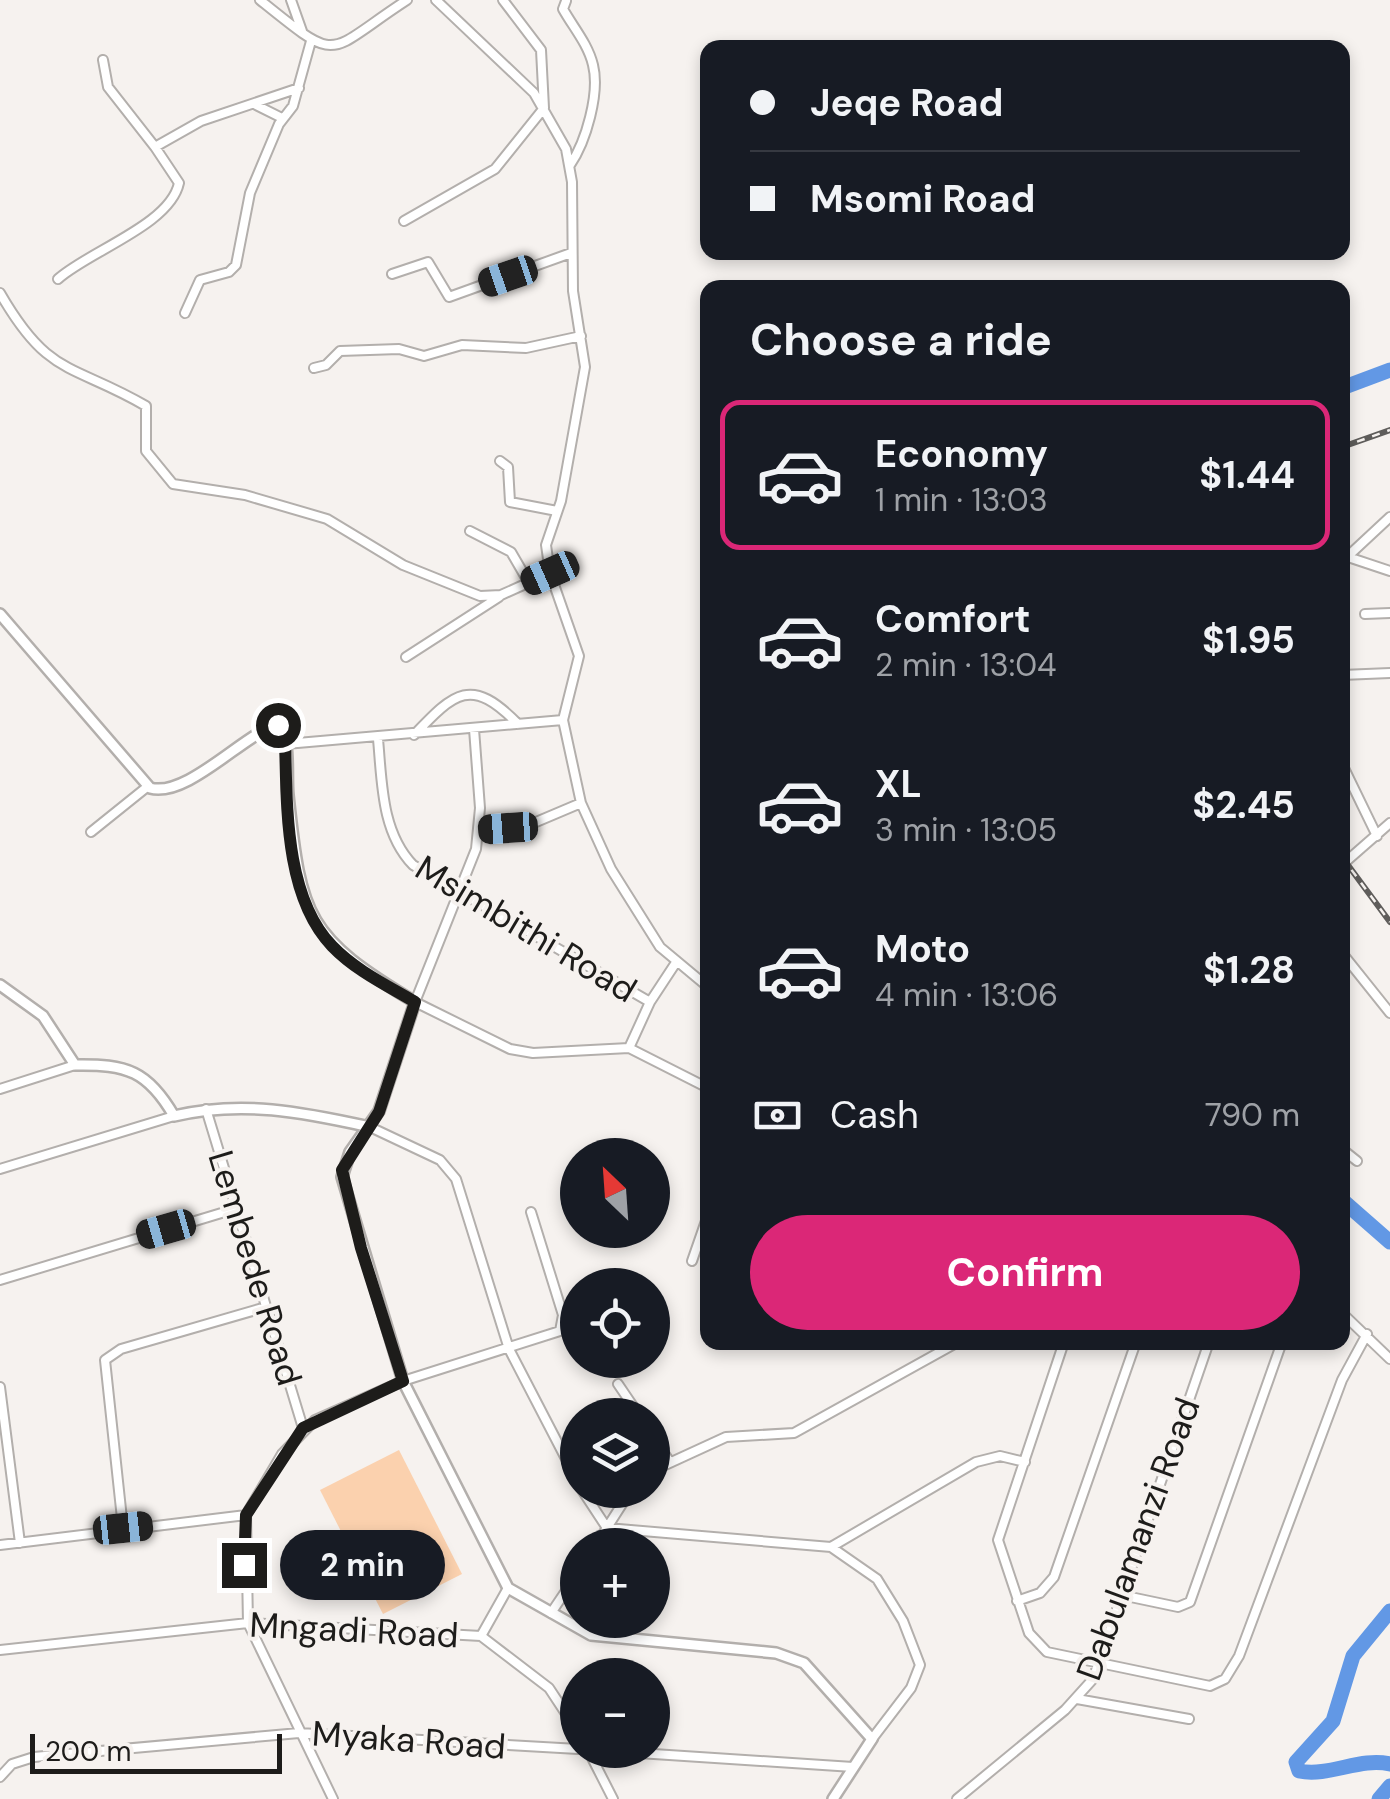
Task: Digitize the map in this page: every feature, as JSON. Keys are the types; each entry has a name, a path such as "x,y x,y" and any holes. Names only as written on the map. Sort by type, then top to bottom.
{"street":[{"path":"260,0 307,38 325,46 342,44 405,0"},
{"path":"185,313 197,282 229,272 236,265 250,193 282,118 292,109 307,38 291,0"},
{"path":"436,0 544,108 563,140 570,165 571,252 584,379 557,511 546,545 550,573 579,656 562,720 582,803 621,888 675,964 700,981"},
{"path":"404,221 495,169 544,108 541,50 504,0"},
{"path":"566,1 563,9 589,53 594,75 582,144 570,165"},
{"path":"58,279 136,231 176,192 179,183 108,87 103,60"},
{"path":"155,147 201,121 299,88"},
{"path":"256,104 282,118"},
{"path":"392,274 428,262 448,297 571,252"},
{"path":"0,293 26,337 58,364 146,406 146,451 173,484 245,495 308,512 337,524 410,568 480,596 502,595"},
{"path":"314,368 326,365 340,351 399,349 424,356 462,346 530,348 580,336"},
{"path":"500,461 508,467 512,504 557,511"},
{"path":"1350,551 1390,516"},
{"path":"470,531 510,552 530,582"},
{"path":"1350,558 1390,571"},
{"path":"406,657 502,595 550,573"},
{"path":"1365,614 1390,613"},
{"path":"0,614 147,787 160,790 181,784 274,725 282,727 295,860 306,907 323,936 345,958 415,1002 519,1052 629,1048 700,1084"},
{"path":"1350,675 1390,673"},
{"path":"414,735 449,700 468,694 494,701 518,724"},
{"path":"286,744 562,720"},
{"path":"474,729 479,830 460,893 415,1002 382,1105 370,1128 350,1152 342,1177 403,1381 508,1588 590,1634 789,1655 812,1670 872,1739"},
{"name":"Msimbithi Road","path":"378,739 385,803 399,848 422,871 650,1002"},
{"path":"1350,780 1377,836"},
{"path":"91,832 147,787"},
{"path":"479,830 529,824 582,803"},
{"path":"1350,858 1390,823"},
{"path":"1350,963 1390,1013"},
{"path":"629,1048 650,1002 675,964"},
{"path":"0,985 43,1016 75,1065"},
{"path":"0,1089 75,1065 139,1074 156,1086 174,1116"},
{"path":"0,1169 206,1109 264,1107 370,1128 426,1153 450,1170 464,1200 509,1349 560,1447"},
{"name":"Lembede Road","path":"206,1109 303,1428"},
{"path":"1350,1155 1357,1161"},
{"path":"0,1280 238,1208"},
{"path":"333,1799 248,1623 246,1515 303,1428 403,1381 554,1334 564,1323 531,1212"},
{"path":"692,1261 700,1238"},
{"path":"123,1528 105,1360 120,1349 266,1307"},
{"path":"1350,1320 1390,1359"},
{"path":"1061,1350 998,1540 1018,1601 1039,1646 1205,1686 1225,1679 1262,1604 1342,1380 1367,1334"},
{"path":"670,1462 736,1435 794,1433 944,1350"},
{"path":"1018,1601 1045,1590 1054,1577 1133,1350"},
{"name":"Dabulamanzi Road","path":"957,1799 1078,1699 1100,1661 1206,1350"},
{"path":"1121,1596 1178,1607 1190,1602 1279,1350"},
{"path":"618,1384 627,1398"},
{"path":"0,1387 3,1439 20,1543"},
{"path":"831,1548 976,1462 1000,1456 1025,1462"},
{"path":"594,1508 607,1528 620,1508"},
{"path":"0,1545 246,1515"},
{"path":"670,1534 831,1548 867,1570 884,1589 920,1665 912,1688 872,1739 833,1799"},
{"name":"Mngadi Road","path":"0,1650 248,1623 481,1636 508,1588"},
{"path":"551,1613 560,1600"},
{"path":"481,1636 549,1688 560,1705"},
{"path":"1078,1699 1189,1719"},
{"name":"Myaka Road","path":"3,1773 34,1757 299,1733 560,1748"},
{"path":"670,1755 853,1767"},
{"path":"599,1768 613,1799"}],"shaded area":[{"path":"399,1450 462,1574 383,1614 320,1490"}],"waterway":[{"path":"1350,385 1390,370"},
{"path":"1350,1207 1390,1242"},
{"path":"1390,1611 1353,1656 1333,1721 1296,1762 1299,1771 1311,1772 1367,1763 1390,1764"},
{"path":"1379,1799 1390,1786"}],"railway":[{"path":"1350,444 1390,430"},
{"path":"1350,868 1390,922"}],"route":[{"path":"244,1565 246,1515 270,1472 303,1428 403,1381 361,1248 342,1170 379,1112 415,1002 345,958 316,927 306,907 295,860 285,739 278,725"}]}
